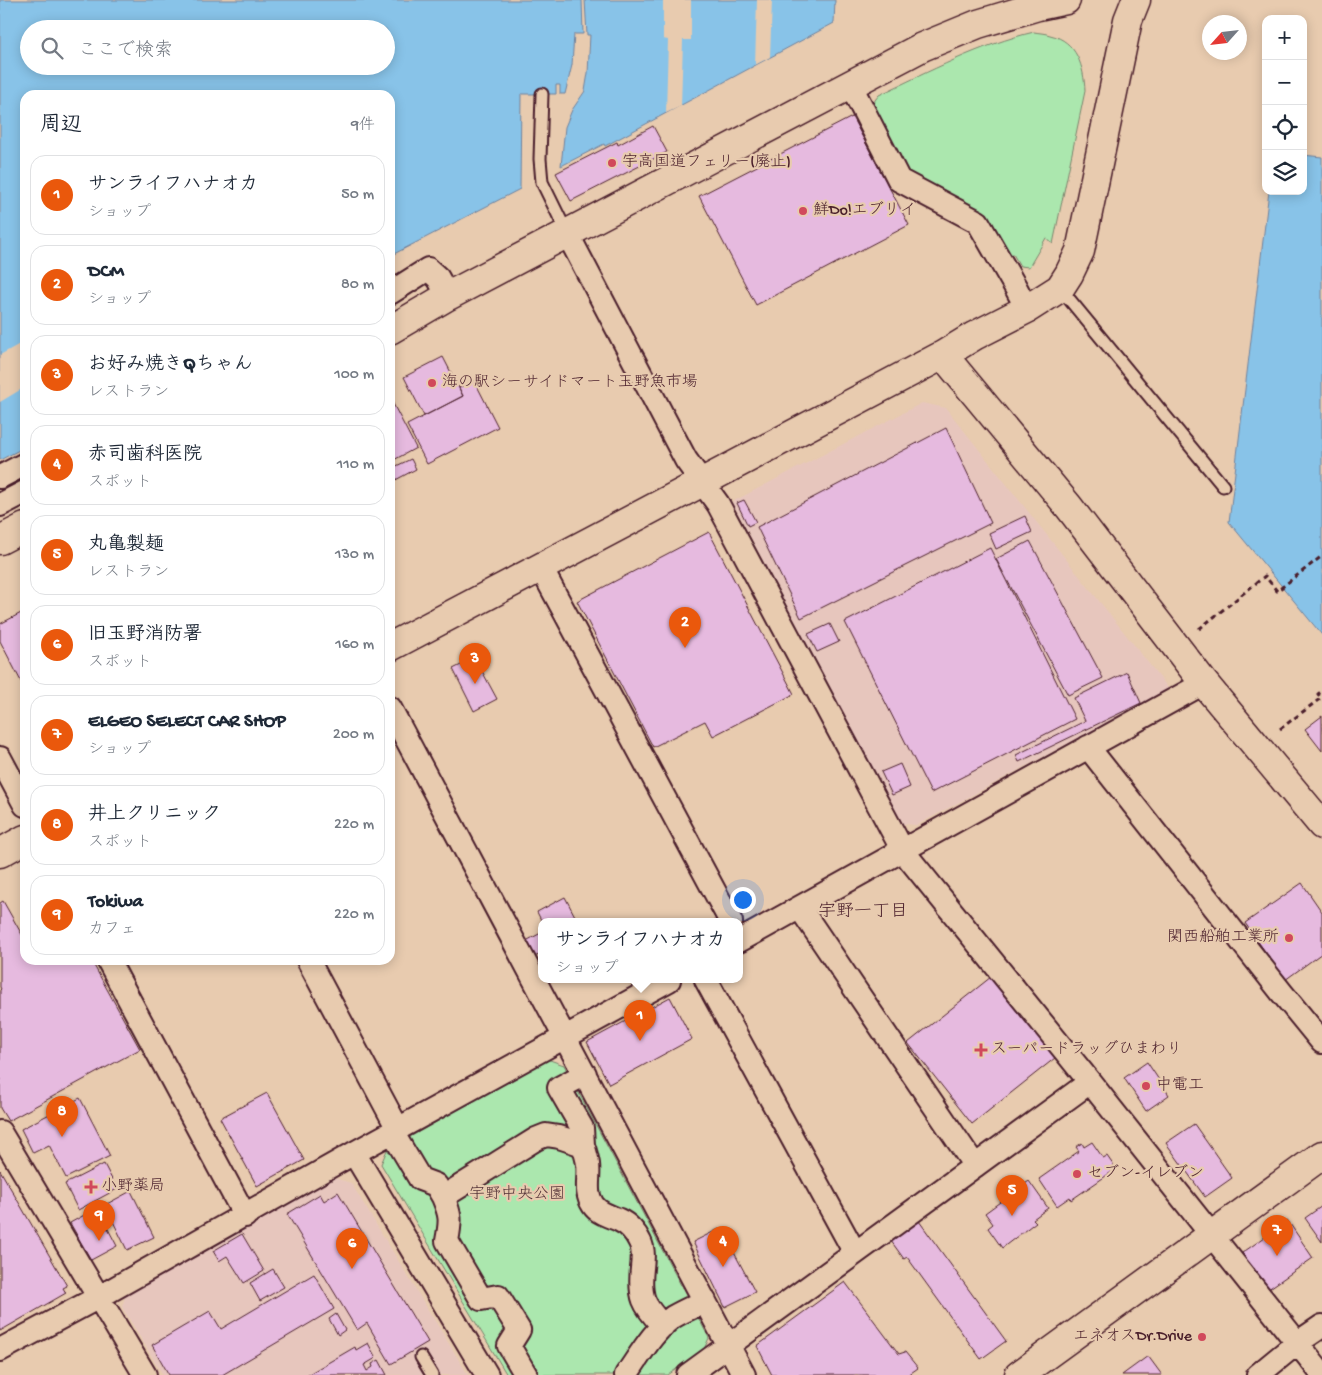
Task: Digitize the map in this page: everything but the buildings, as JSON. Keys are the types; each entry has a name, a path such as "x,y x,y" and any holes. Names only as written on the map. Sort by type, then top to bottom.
{"street":[{"path":"395,327 448,296 922,47 978,24 1038,6 1066,0"},
{"path":"395,644 943,355 974,336 1027,309 1060,288 1080,251 1128,20 1136,0"},
{"path":"850,84 899,180 978,222 1027,309"},
{"path":"567,233 686,460 718,504 903,851 1090,1082 1322,1374"},
{"path":"395,290 428,269 438,278 448,296"},
{"path":"943,355 1069,507 1204,683 1322,825"},
{"path":"0,477 20,467"},
{"path":"0,505 20,495"},
{"path":"0,540 20,530"},
{"path":"540,568 728,918"},
{"path":"743,932 800,908 1204,683"},
{"path":"395,717 744,1375"},
{"path":"1088,748 1322,1042"},
{"path":"0,758 20,796"},
{"path":"0,852 20,842"},
{"path":"800,908 975,1166"},
{"path":"111,965 245,1216"},
{"path":"311,965 420,1179 436,1186 443,1196 451,1224 446,1241 481,1299 498,1296 518,1330 509,1346 526,1375"},
{"path":"0,1350 99,1297 395,1130 664,983"},
{"path":"708,983 855,1253"},
{"path":"585,1074 559,1088 582,1128 583,1145 588,1165 587,1187 589,1198 592,1205 598,1211 621,1221 636,1234 641,1243 644,1256 641,1279 643,1300 650,1313 663,1326"},
{"path":"688,1375 1090,1082"},
{"path":"0,1132 145,1375"},
{"path":"443,1196 536,1139 546,1135 583,1145"},
{"path":"354,1153 487,1375"},
{"path":"1019,1375 1322,1155"},
{"path":"626,1375 663,1326 674,1317 705,1301"},
{"path":"1258,1375 1297,1343 1322,1326"}],"lane":[{"path":"542,94 540,160 542,182 567,233"},
{"path":"1060,288 1223,486"},
{"path":"421,1357 432,1375"}],"path":[{"path":"1199,629 1265,576 1277,591 1322,556"},
{"path":"1280,729 1321,698 1318,694 1322,691"}],"shaded area":[{"path":"922,403 946,408 1169,689 917,825 903,824 732,502"},
{"path":"334,1178 351,1183 468,1375 163,1375 122,1307 126,1294"}],"green space":[{"path":"1034,32 1059,38 1073,49 1081,64 1085,91 1053,244 1046,238 1029,267 1020,266 1013,254 1007,255 905,173 874,107 875,100 879,95 955,59 1014,37"},
{"name":"宇野中央公園","path":"547,1059 564,1065 709,1338 704,1349 668,1375 507,1375 381,1164 387,1150"}],"water":[{"path":"0,0 582,0 583,34 574,34 572,65 565,94 560,94 560,85 556,85 556,94 521,94 520,189 395,253 395,90 20,90 20,450 0,460"},
{"path":"585,0 835,0 834,23 605,146 604,144 561,166 565,127 572,110 585,91 588,73 590,35 587,35"},
{"path":"1307,155 1322,157 1322,635 1229,522 1269,195 1307,195"}],"pier":[{"path":"663,0 691,0 691,40 683,40 681,106 666,113 668,40 663,39"},
{"path":"757,0 772,0 770,57 755,65"},
{"path":"20,344 20,390 0,402 0,355"}],"place":[{"name":"宇高国道フェリー(廃止)","path":"612,163"},
{"name":"鮮Do!エブリイ","path":"803,211"},
{"name":"海の駅シーサイドマート玉野魚市場","path":"432,383"},
{"name":"DCM","path":"685,648"},
{"name":"お好み焼きQちゃん","path":"475,684"},
{"name":"関西船舶工業所","path":"1289,938"},
{"name":"サンライフハナオカ","path":"640,1041"},
{"name":"スーパードラッグひまわり","path":"981,1050"},
{"name":"中電工","path":"1146,1086"},
{"name":"井上クリニック","path":"62,1137"},
{"name":"セブン-イレブン","path":"1077,1174"},
{"name":"小野薬局","path":"91,1187"},
{"name":"丸亀製麺","path":"1012,1216"},
{"name":"Tokiwa","path":"99,1241"},
{"name":"ELGEO SELECT CAR SHOP","path":"1277,1256"},
{"name":"赤司歯科医院","path":"723,1267"},
{"name":"旧玉野消防署","path":"352,1269"},
{"name":"エネオスDr.Drive","path":"1202,1337"}],"district":[{"name":"宇野一丁目","path":"863,912"}]}
